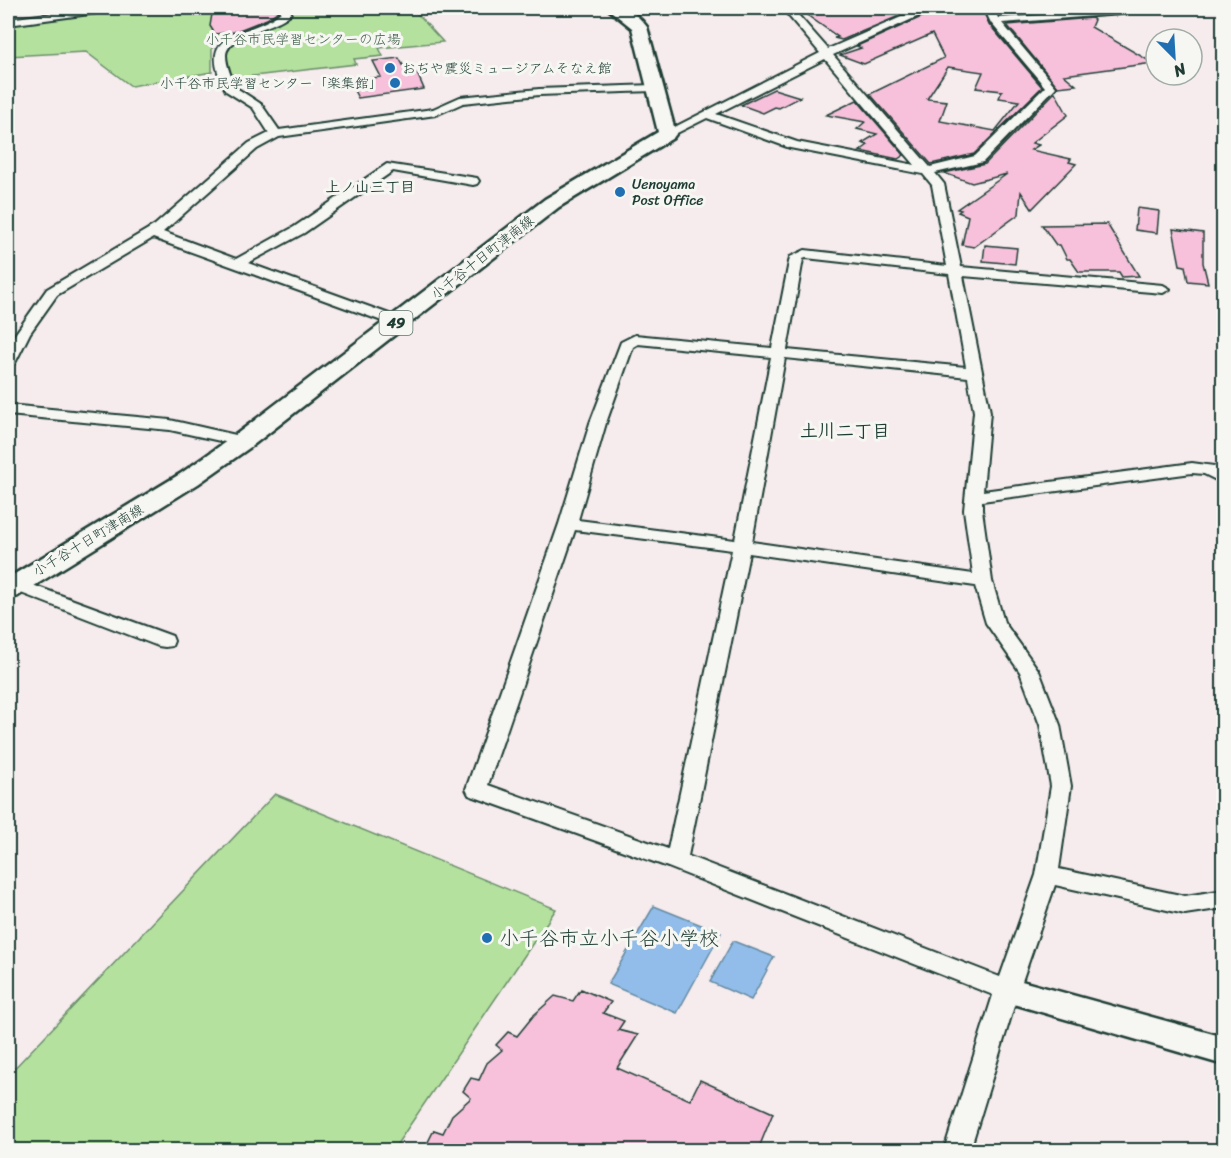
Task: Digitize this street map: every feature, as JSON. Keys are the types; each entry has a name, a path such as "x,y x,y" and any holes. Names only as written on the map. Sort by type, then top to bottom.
{"main road":[{"path":"614,8 631,18 639,27 653,88 667,134"},
{"name":"小千谷十日町津南線","path":"10,586 189,479 243,441 552,203 667,134"}],"street":[{"path":"8,21 112,8"},
{"path":"276,134 257,106 230,89 221,56 222,48 228,40 279,19 286,13 285,8"},
{"path":"787,8 938,184 976,373 981,412 973,510 983,581 995,623 1029,671 1050,725 1061,786 1047,875 1007,990 957,1150"},
{"path":"667,134 826,54 929,8"},
{"path":"706,114 794,145 926,171 979,159 1051,87 994,21 989,8"},
{"path":"994,21 1121,11"},
{"path":"8,363 23,333 52,292 153,233 253,146 276,134 436,112 460,100 539,92 653,88"},
{"path":"238,263 299,230 391,167 473,181"},
{"path":"153,233 398,322"},
{"path":"676,861 742,546 797,257 805,254 955,271 1163,289"},
{"path":"976,373 635,339 626,345 598,423 568,524 476,789 676,861 1007,990 1224,1051"},
{"path":"8,410 178,426 243,441"},
{"path":"975,497 1192,468 1208,469 1224,479"},
{"path":"568,524 742,546 983,581"},
{"path":"10,586 165,641"},
{"path":"1047,875 1185,905 1224,899"}],"green space":[{"path":"111,8 267,8 267,11 228,30 212,42 212,72 131,86 86,52 8,56 8,23"},
{"name":"小千谷市民学習センターの広場","path":"285,8 412,8 443,42 379,48 383,56 354,59 356,64 227,79 224,45 285,13"},
{"path":"275,794 556,909 393,1150 8,1150 8,1075"}],"water":[{"path":"654,906 721,933 677,1013 608,984"},
{"path":"733,941 774,957 751,1000 710,982"}],"building":[{"path":"217,8 278,8 278,11 267,19 234,32 215,34 210,26 212,14"},
{"path":"797,8 918,8 842,40 834,38 838,37"},
{"path":"936,8 966,8 967,12 983,11 989,24 1042,87 974,154 931,164 870,94 944,58 932,34 864,64 840,55 861,48 857,46 933,12","holes":["948,67 983,72 976,88 1002,91 999,98 1019,101 995,131 940,121 947,101 927,99"]},
{"path":"1092,18 1094,20 1091,27 1144,58 1144,64 1064,75 1076,85 1058,87 1007,25"},
{"name":"小千谷市民学習センター「楽集館」","path":"399,58 408,74 417,73 424,89 358,98 349,81 381,77 373,61"},
{"path":"774,89 800,97 763,113 741,105"},
{"path":"1055,92 1068,115 1032,143 1039,145 1031,150 1071,159 1069,162 1076,164 1032,209 1021,192 1019,214 974,247 962,245 968,216 958,212 961,210 957,209 1007,174 972,183 944,173 985,164"},
{"path":"857,100 904,155 898,159 860,151 868,145 862,143 877,134 857,129 865,122 826,115"},
{"path":"1137,208 1159,211 1157,233 1135,230"},
{"path":"1107,224 1139,276 1122,277 1119,272 1079,272 1042,225"},
{"path":"1173,229 1203,233 1203,263 1208,283 1188,281 1185,266 1180,265"},
{"path":"985,245 1017,248 1015,264 983,261"},
{"path":"581,989 611,1002 603,1013 624,1021 618,1030 638,1035 617,1068 690,1100 700,1080 773,1113 758,1150 424,1150 434,1130 443,1133 452,1115 471,1098 463,1091 471,1078 479,1080 487,1063 502,1050 496,1045 508,1032 517,1036 534,1015 555,996 573,1001"}],"place":[{"name":"おぢや震災ミュージアムそなえ館","path":"390,68"},
{"name":"小千谷市民学習センター「楽集館」","path":"395,83"},
{"name":"Uenoyama Post Office","path":"620,192"},
{"name":"小千谷市立小千谷小学校","path":"487,938"}],"district":[{"name":"上ノ山三丁目","path":"370,187"},
{"name":"土川二丁目","path":"845,431"}]}
